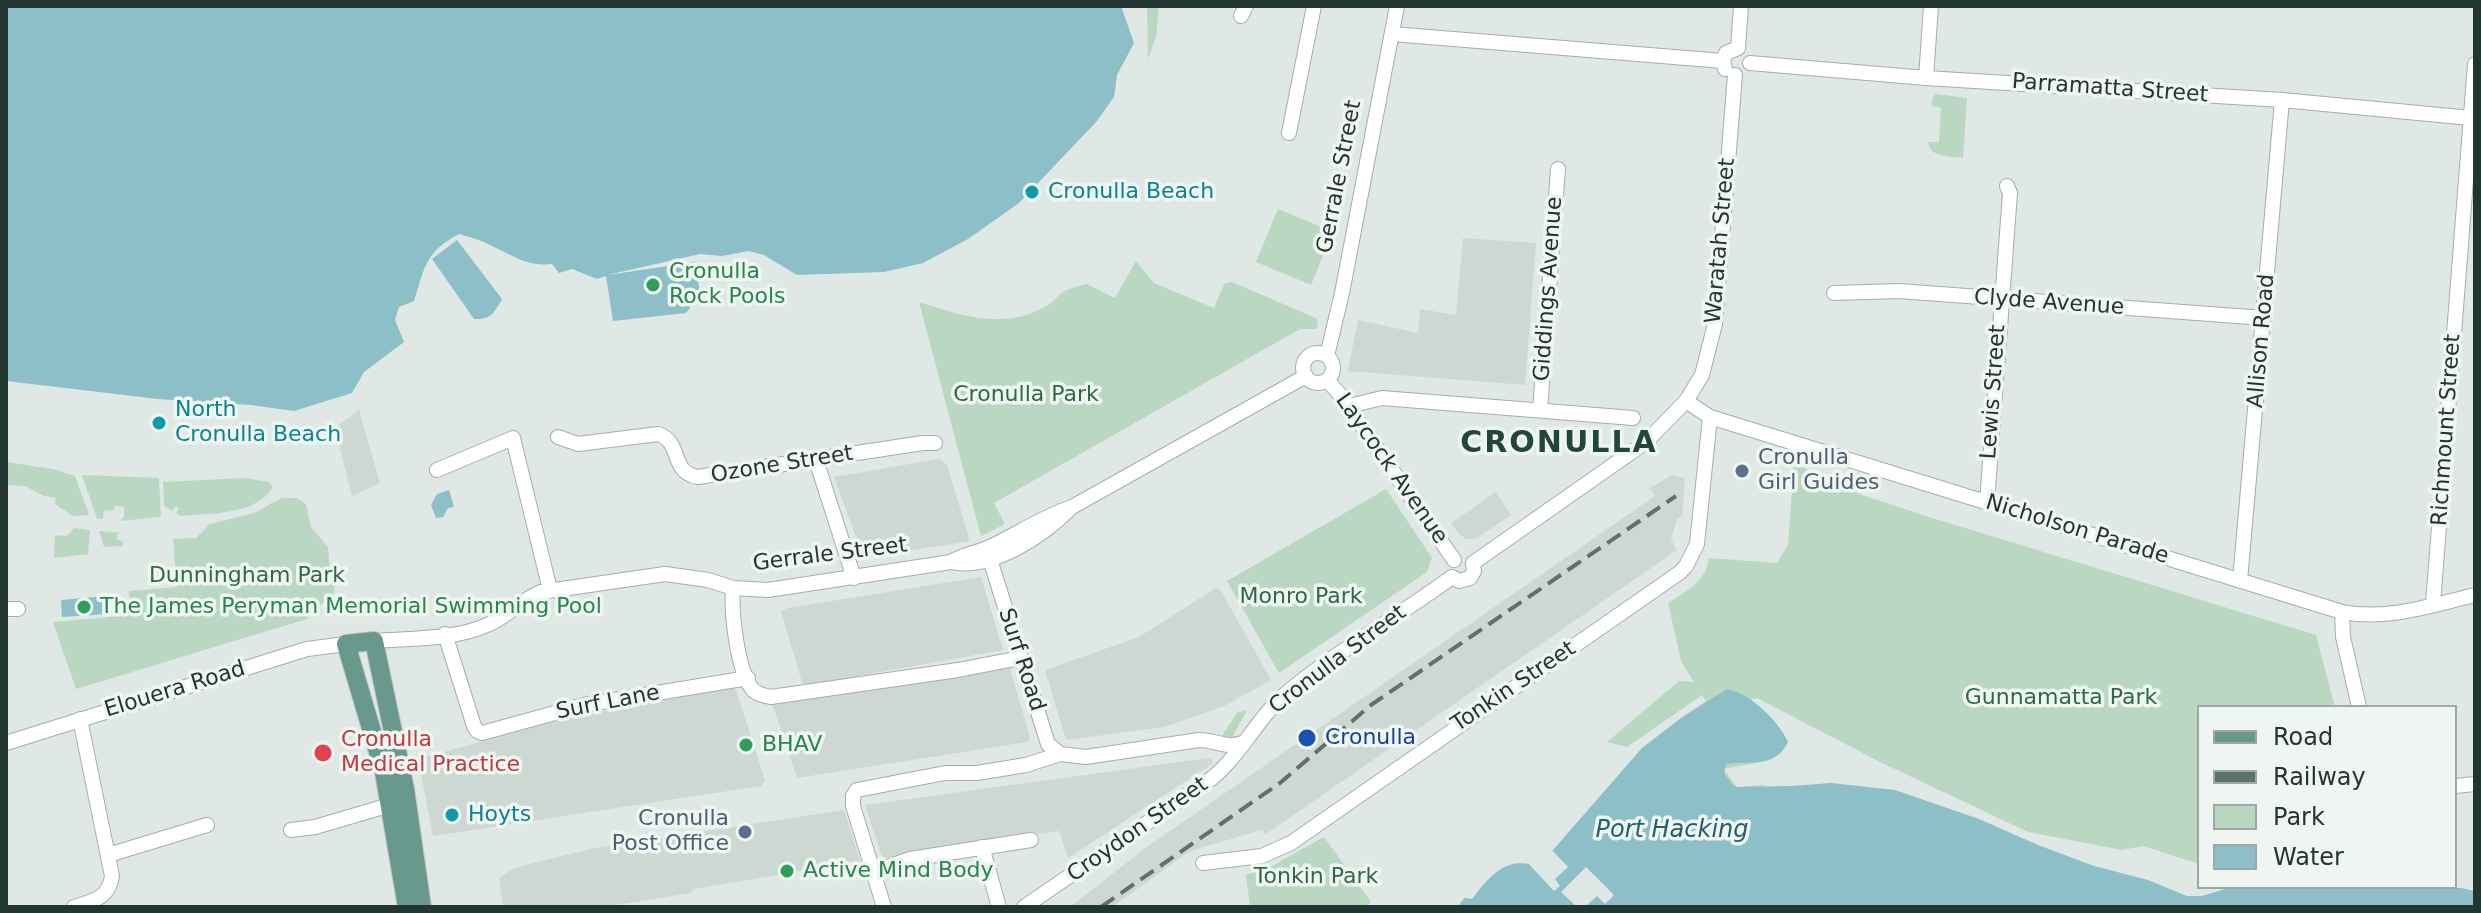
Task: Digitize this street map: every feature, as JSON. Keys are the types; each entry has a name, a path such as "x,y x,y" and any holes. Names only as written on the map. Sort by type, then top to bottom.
{"main road":[{"name":"Gerrale Street","path":"346,644 374,641"},
{"path":"374,641 405,789 422,907"},
{"path":"346,644 384,772 407,907"},
{"path":"361,701 364,680 374,678 381,684"}],"street":[{"path":"1289,133 1314,6"},
{"name":"Gerrale Street","path":"1327,356 1397,6"},
{"path":"1738,48 1741,6"},
{"path":"1926,78 1931,6"},
{"path":"1392,34 1723,61"},
{"path":"1738,48 1745,51 1750,63 1743,73 1735,75 1727,72 1723,61 1729,50 1738,48"},
{"name":"Parramatta Street","path":"1750,63 1926,78 2282,100 2471,118"},
{"name":"Richmount Street","path":"2433,604 2470,195 2475,64"},
{"name":"Waratah Street","path":"1686,401 1702,375 1715,324 1735,75"},
{"name":"Allison Road","path":"2240,581 2282,100"},
{"name":"Giddings Avenue","path":"1540,410 1558,169"},
{"name":"Lewis Street","path":"1987,502 2010,193 2007,186"},
{"name":"Clyde Avenue","path":"1834,293 1899,291 2264,318"},
{"path":"1318,353 1327,356 1333,368 1327,380 1316,383 1306,376 1304,368 1309,356 1318,353"},
{"name":"Gerrale Street","path":"374,641 445,634 487,625 527,599 550,590 665,574 708,580 733,588 768,590 951,562 966,566 1045,530 1072,507 1306,376"},
{"name":"Laycock Avenue","path":"1327,380 1349,406 1454,560"},
{"path":"1349,406 1382,398 1633,418"},
{"path":"1473,563 1637,449 1668,422 1686,401"},
{"name":"Nicholson Parade","path":"1686,401 1710,417 2342,612 2369,616 2475,595"},
{"name":"Tonkin Street","path":"1203,863 1262,856 1291,843 1679,573 1697,544 1710,417"},
{"name":"Ozone Street","path":"558,437 578,444 658,434 671,443 682,471 698,477 935,443"},
{"path":"437,470 513,438 550,590"},
{"path":"816,460 854,578"},
{"name":"Surf Road","path":"988,554 1048,744 1060,754"},
{"path":"1464,557 1473,563 1474,571 1470,578 1463,582 1452,577 1449,570 1454,560 1464,557"},
{"name":"Cronulla Street","path":"1242,743 1289,690 1452,577"},
{"path":"733,588 733,627 748,678 759,694 771,697 1020,658"},
{"path":"2342,612 2343,637 2359,705"},
{"name":"Surf Lane","path":"445,634 474,726 479,733 584,705 748,678"},
{"name":"Elouera Road","path":"6,743 307,649 346,644"},
{"path":"74,907 99,899 108,892 112,876 80,719"},
{"path":"884,907 853,806 854,793 872,785 953,772 987,772 1026,765 1060,754 1086,757 1199,740 1211,740 1227,746 1242,743"},
{"name":"Croydon Street","path":"1024,907 1211,779 1228,763 1242,743"},
{"path":"291,830 315,827 390,805"},
{"path":"108,855 207,825"},
{"path":"873,872 910,859 1031,840"},
{"path":"982,847 999,907"}],"shaded area":[{"path":"1463,238 1536,243 1525,385 1348,371 1358,320 1418,333 1420,309 1456,315"},
{"path":"359,410 380,483 352,496 335,428"},
{"path":"939,459 947,465 970,541 864,558 834,477"},
{"path":"1672,475 1685,478 1682,516 1677,519 1671,539 1677,550 1266,834 1262,830 1190,851 1112,907 1070,907 1144,849 1655,496 1652,490 1645,491"},
{"path":"1496,492 1511,515 1475,539 1466,539 1458,533 1451,523"},
{"path":"981,577 1003,650 803,686 781,611"},
{"path":"1216,588 1220,589 1271,680 1224,706 1165,727 1066,740 1045,670 1139,637"},
{"path":"1009,665 1030,737 1027,742 797,778 772,703"},
{"path":"735,687 765,780 761,786 433,836 418,759 567,718"},
{"path":"1209,758 1213,760 1212,764 1068,858 1059,831 907,853 883,860 865,805"},
{"path":"844,810 860,861 603,907 503,907 499,878 512,869 533,863 595,848"}],"green space":[{"path":"1147,6 1159,6 1156,37 1148,59"},
{"path":"1936,94 1967,98 1963,158 1941,155 1930,147 1928,142 1939,142 1941,108 1932,106 1932,98"},
{"path":"1278,209 1333,232 1311,285 1256,262"},
{"name":"Cronulla Park","path":"1136,261 1154,283 1214,308 1224,284 1232,282 1318,319 1317,329 1300,329 994,503 1005,524 981,536 919,302 981,318 1028,315 1049,305 1063,292 1087,284 1115,298"},
{"path":"6,462 53,469 75,476 89,515 73,516 55,504 56,498 44,496 25,486 6,485"},
{"name":"Gunnamatta Park","path":"1794,463 1859,494 2316,635 2334,705 2197,705 2197,863 2143,846 2122,850 2028,832 1880,762 1757,698 1749,700 1787,744 1771,760 1724,769 1737,787 1765,785 1759,807 1626,766 1681,718 1706,701 1702,695 1627,747 1607,742 1679,681 1694,682 1681,661 1668,603 1700,579 1709,558 1777,563 1788,545"},
{"path":"82,475 159,478 161,517 119,521 124,517 124,507 115,506 113,511 104,510 103,519 97,519"},
{"path":"245,478 269,482 273,487 255,503 231,511 180,516 176,513 179,509 176,506 172,511 164,506 163,482"},
{"name":"Monro Park","path":"1386,489 1432,558 1427,572 1279,673 1227,581"},
{"name":"Dunningham Park","path":"282,498 296,498 306,504 311,527 328,547 335,585 333,597 317,607 307,619 76,689 53,622 131,615 129,591 177,587 173,539 196,538 210,524 254,513"},
{"path":"74,528 90,530 88,554 54,558 55,535 67,536"},
{"path":"99,531 123,533 117,534 117,540 122,541 123,546 104,547"},
{"path":"1247,710 1232,738 1221,737 1237,713"},
{"name":"Tonkin Park","path":"1324,837 1371,902 1366,907 1250,907 1246,875 1270,867"}],"water":[{"path":"6,6 1121,6 1134,43 1117,75 1114,97 1097,121 1019,203 968,239 923,263 884,272 797,275 764,255 749,251 722,256 700,254 607,275 695,262 700,294 686,313 613,321 606,276 597,279 572,269 559,273 552,264 527,262 459,234 433,254 414,301 399,307 395,320 404,342 364,372 352,393 294,411 6,381"},
{"path":"457,240 502,299 488,317 474,319 432,259"},
{"path":"449,490 454,507 448,508 443,517 436,518 431,505 437,494"},
{"name":"The James Peryman Memorial Swimming Pool","path":"107,596 108,614 62,617 61,600"},
{"name":"Port Hacking","path":"1727,689 1745,696 1778,725 1788,742 1776,756 1753,763 1726,764 1724,773 1737,787 1831,783 1895,790 1979,819 2094,866 2148,880 2187,896 2202,896 2225,889 2461,888 2475,891 2475,907 1458,907 1464,898 1472,899 1488,879 1504,867 1535,863 1546,858 1642,748 1681,718"}],"pier":[{"path":"1550,848 1568,867 1555,879 1560,886 1554,891 1526,861 1536,861"},
{"path":"1586,867 1614,895 1605,904 1597,896 1585,907 1577,907 1561,892"}],"railway":[{"path":"1101,907 1280,783 1371,705 1676,496"}],"place":[{"name":"Cronulla Beach","path":"1032,192"},
{"name":"Cronulla Rock Pools","path":"653,285"},
{"name":"North Cronulla Beach","path":"159,423"},
{"name":"Cronulla Girl Guides","path":"1742,471"},
{"name":"The James Peryman Memorial Swimming Pool","path":"84,607"},
{"name":"Cronulla","path":"1307,738"},
{"name":"BHAV","path":"746,745"},
{"name":"Cronulla Medical Practice","path":"323,753"},
{"name":"Hoyts","path":"452,815"},
{"name":"Cronulla Post Office","path":"745,832"},
{"name":"Active Mind Body","path":"787,871"}],"district":[{"name":"CRONULLA","path":"1559,444"}]}
